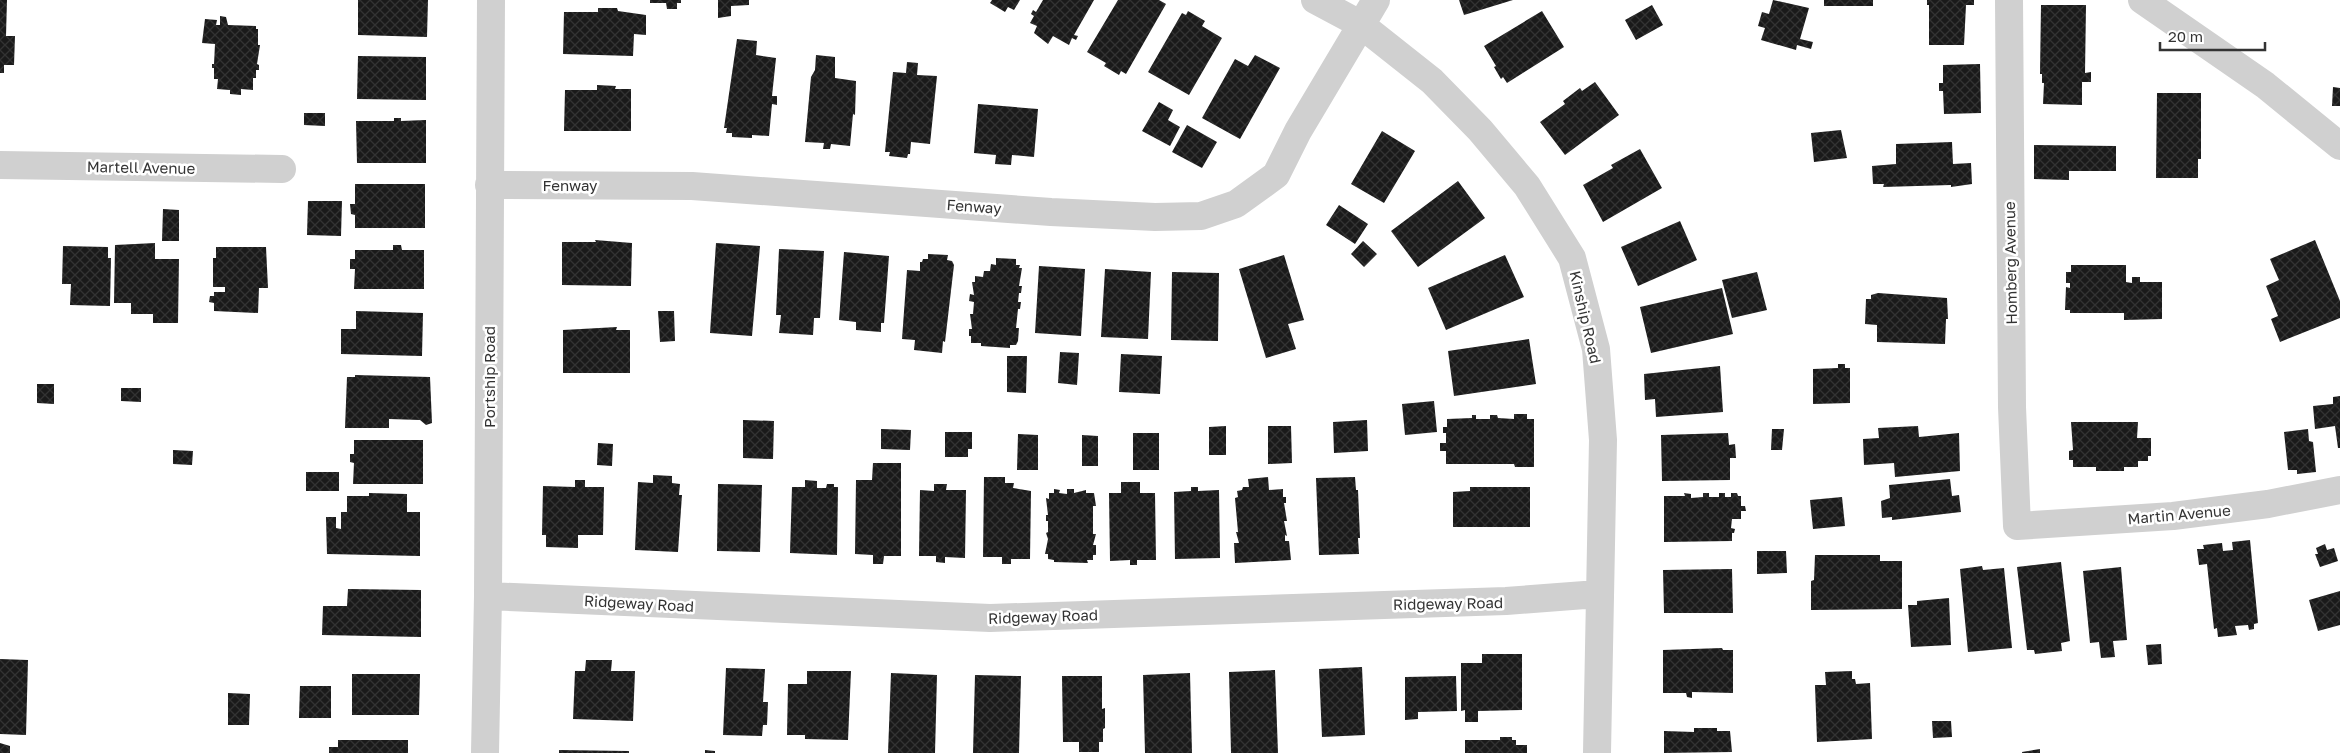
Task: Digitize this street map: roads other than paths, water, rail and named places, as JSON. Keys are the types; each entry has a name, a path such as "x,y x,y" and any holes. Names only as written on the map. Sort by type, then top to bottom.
{"street":[{"name":"Portship Road","path":"485,753 488,596 491,0"},
{"name":"Kinship Road","path":"1315,0 1360,24 1432,81 1480,130 1527,186 1572,258 1596,349 1602,395 1603,440 1598,594 1597,753"},
{"path":"1360,24 1376,0"},
{"name":"Homberg Avenue","path":"2009,0 2012,407 2017,526"},
{"path":"2142,0 2265,85 2340,146"},
{"name":"Fenway","path":"489,185 692,186 1052,212 1155,217 1201,216 1236,204 1276,175 1298,131 1360,24"},
{"name":"Martell Avenue","path":"0,165 282,169"},
{"name":"Martin Avenue","path":"2017,526 2173,516 2268,504 2340,490"},
{"name":"Ridgeway Road","path":"488,596 990,618 1506,601 1598,594"}]}
